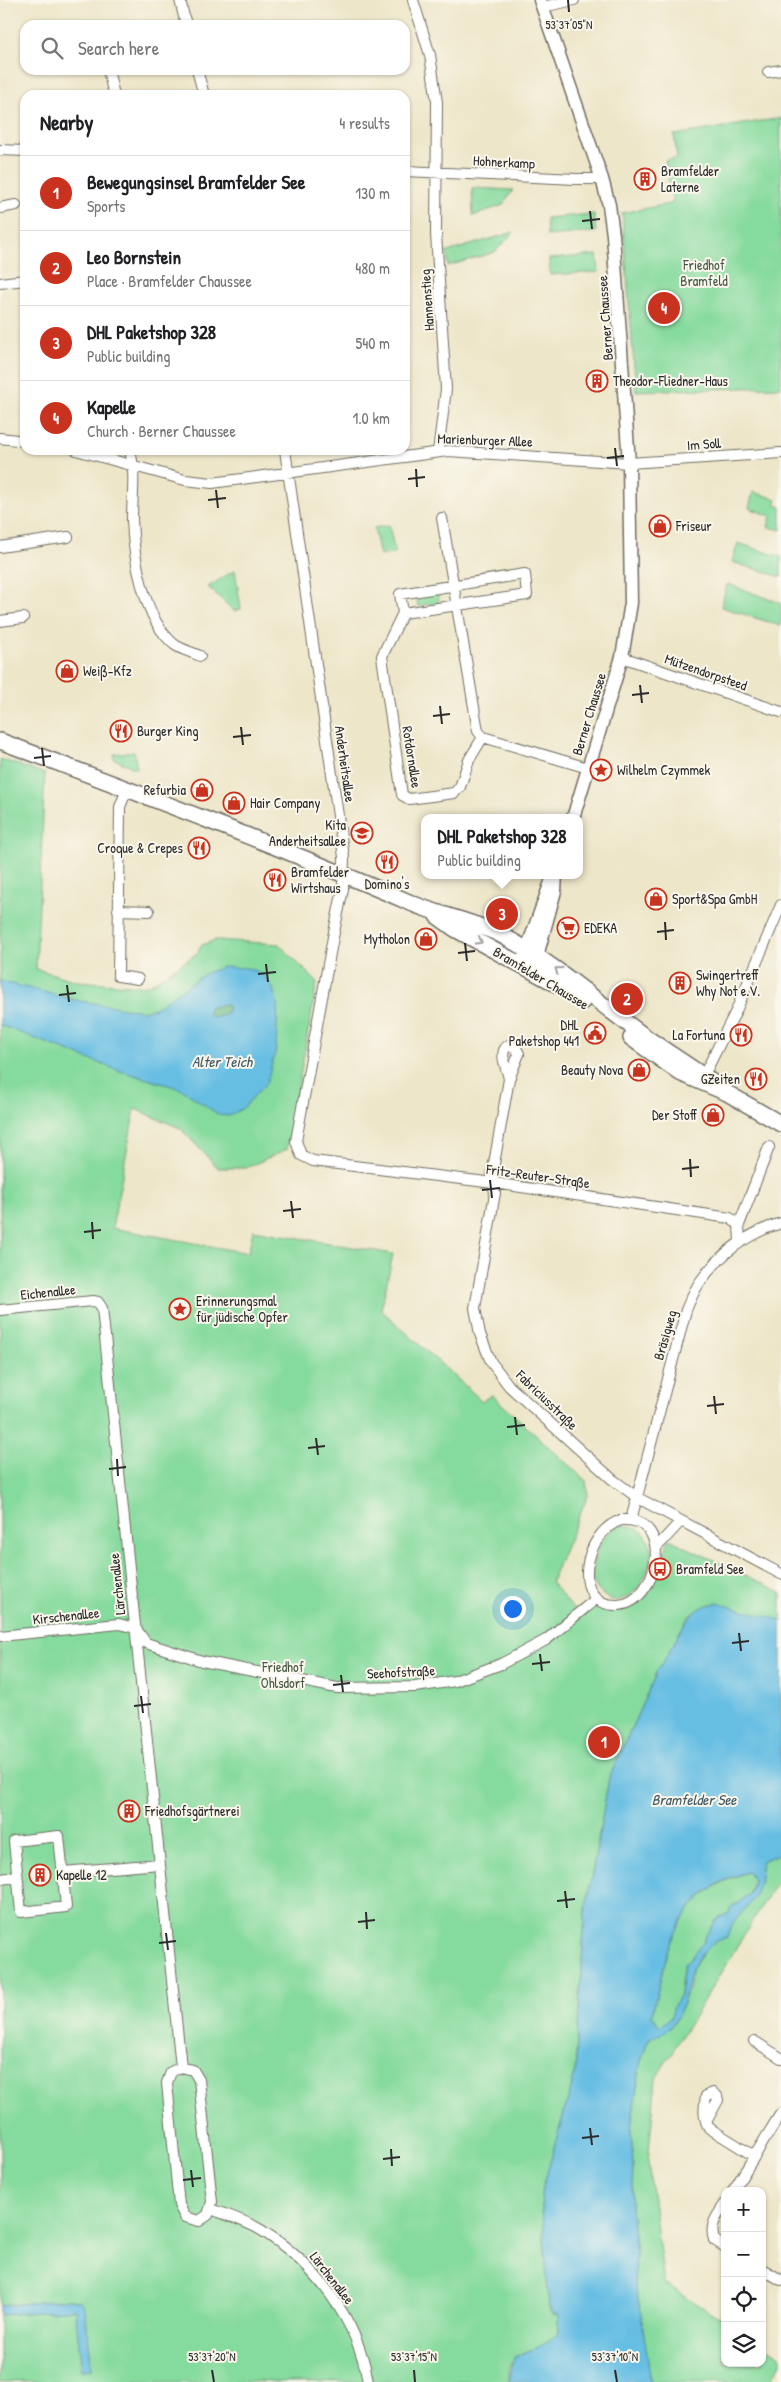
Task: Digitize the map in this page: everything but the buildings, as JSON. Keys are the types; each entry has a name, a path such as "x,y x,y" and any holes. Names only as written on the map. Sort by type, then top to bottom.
{"main road":[{"name":"Bramfelder Chaussee","path":"0,741 281,847 430,911 460,918 502,935 531,952 643,1035 704,1074 727,1094"},
{"name":"Bramfelder Chaussee","path":"430,911 455,929 569,991 672,1069 727,1094 781,1124"}],"street":[{"path":"180,0 185,20"},
{"name":"Hannenstieg","path":"413,0 430,55 437,102 436,234 446,389 438,452"},
{"path":"541,3 574,0"},
{"name":"Berner Chaussee","path":"541,3 602,179 609,205 613,235 629,463 631,603 622,657 573,814"},
{"path":"768,72 781,70"},
{"path":"109,75 113,90"},
{"path":"198,75 203,90"},
{"path":"0,150 20,151"},
{"name":"Hohnerkamp","path":"410,171 576,180 602,179"},
{"path":"0,208 16,205"},
{"path":"0,283 20,281"},
{"path":"0,438 20,440"},
{"name":"Marienburger Allee","path":"94,455 199,482 222,482 288,474 438,452 478,452 629,463"},
{"name":"Im Soll","path":"629,463 781,453"},
{"path":"131,455 133,466 133,529 146,599 158,623 173,644 200,656"},
{"name":"Anderheitsallee","path":"286,455 344,857 343,889 296,1141 301,1155 313,1161"},
{"path":"442,518 478,730 483,736 588,768"},
{"path":"0,547 68,538"},
{"name":"Rotdornallee","path":"403,613 527,595 525,574 400,594 403,613 382,656 402,795 409,799 454,793 460,788 469,760 483,736"},
{"path":"0,621 23,618"},
{"name":"Mützendorpsteed","path":"622,657 781,712"},
{"path":"127,789 120,807 118,976 138,979"},
{"path":"523,965 531,952 555,891 555,879"},
{"path":"704,1074 736,1010 781,905"},
{"path":"118,910 149,910"},
{"name":"Fabriciusstraße","path":"509,1079 492,1176 495,1193 475,1308 480,1334 491,1362 509,1386 542,1418 612,1479 638,1498 781,1574"},
{"path":"740,1241 740,1225 769,1147"},
{"name":"Fritz-Reuter-Straße","path":"313,1161 494,1184 730,1218 740,1225"},
{"name":"Bräsigweg","path":"630,1520 638,1498 652,1435 686,1310 699,1282 740,1241 781,1223"},
{"name":"Eichenallee","path":"0,1310 98,1302"},
{"name":"Lärchenallee","path":"98,1302 102,1308 181,2067"},
{"path":"630,1520 648,1531 653,1538 656,1548 656,1559 649,1578 644,1588 634,1599 627,1603 615,1605 603,1602 589,1588 587,1571 597,1539 603,1530 612,1524 630,1520"},
{"path":"656,1548 681,1521"},
{"name":"Seehofstraße","path":"135,1628 146,1643 202,1661 337,1688 414,1687 455,1681 501,1664 546,1640 597,1598"},
{"name":"Kirschenallee","path":"0,1636 119,1624 135,1628"},
{"path":"59,1836 66,1907 21,1912 18,1877 14,1841 59,1836"},
{"path":"63,1872 160,1864"},
{"path":"0,1879 18,1877"},
{"path":"754,2041 781,2058"},
{"path":"181,2067 193,2070 199,2080 211,2209 206,2217 194,2221 185,2217 180,2210 167,2083 171,2072 181,2067"},
{"path":"735,2187 781,2113"},
{"path":"706,2122 710,2128 754,2156"},
{"name":"Lärchenallee","path":"211,2209 259,2228 291,2251 308,2267 344,2316 358,2345 368,2382"},
{"path":"721,2210 712,2224 711,2232 714,2240 721,2244"},
{"path":"766,2271 781,2280"}],"green space":[{"name":"Friedhof Bramfeld","path":"781,118 781,387 636,391 622,213 673,203 665,161 677,158 674,135"},
{"path":"472,188 513,190 503,205 473,216"},
{"path":"594,214 596,232 547,236 546,218"},
{"path":"514,232 495,252 448,266 447,252"},
{"path":"597,255 599,272 550,275 549,259"},
{"path":"753,492 777,499 775,505 781,507 781,530 768,527 771,516 749,508"},
{"path":"389,525 395,553 380,556 374,528"},
{"path":"738,543 781,557 781,577 732,562"},
{"path":"235,570 241,609 234,611 208,587"},
{"path":"727,584 781,603 781,626 721,607"},
{"path":"438,593 439,603 418,606 416,597"},
{"path":"134,751 137,769 114,759 114,754"},
{"name":"Friedhof Ohlsdorf","path":"0,759 45,774 36,969 77,981 141,986 151,984 196,954 202,945 216,940 279,944 317,982 287,1149 246,1168 218,1168 180,1128 135,1109 112,1228 248,1253 253,1230 393,1254 381,1310 482,1401 492,1395 586,1481 588,1495 551,1582 580,1617 598,1608 621,1610 632,1608 641,1602 654,1583 669,1539 781,1592 781,1620 710,1604 689,1616 663,1664 656,1671 609,1778 585,1914 575,2074 541,2194 549,2307 550,2312 559,2315 559,2332 547,2344 515,2358 510,2366 509,2382 0,2382 0,2315 75,2309 83,2370 92,2369 81,2301 70,2299 0,2306"},
{"path":"225,1004 229,1007 225,1015 214,1017 208,1015 209,1008"},
{"path":"622,1525 640,1530 649,1542 651,1557 646,1574 637,1588 625,1598 612,1600 599,1591 592,1580 592,1572 597,1551 604,1538 612,1529"},
{"path":"781,1853 781,1880 776,1883 656,2078 648,2162 664,2283 721,2319 721,2367 766,2367 766,2348 781,2357 781,2363 769,2382 651,2382 634,2284 636,2253 631,2210 633,2166 631,2127 641,2060 648,2040 670,2028 677,2018 688,1990 692,1969 711,1943 728,1937 733,1923 759,1883 762,1861"},
{"path":"748,1872 753,1880 750,1894 731,1908 729,1913 718,1918 704,1938 704,1942 686,1963 683,1969 679,1995 671,2018 659,2026 652,2014 663,1967 678,1927 689,1910 704,1895 723,1882"}],"water":[{"name":"Alter Teich","path":"222,967 247,968 261,973 272,986 278,1005 276,1049 267,1082 243,1108 229,1116 219,1115 181,1089 117,1070 0,1025 0,981 80,1001 143,1011 155,1008 206,973","holes":["224,1004 229,1007 225,1015 214,1017 208,1015 209,1008"]},
{"name":"Bramfelder See","path":"717,1603 781,1620 781,1853 762,1861 755,1897 733,1923 728,1937 717,1941 698,1959 689,1976 684,2000 678,2016 666,2031 648,2040 641,2060 631,2127 633,2166 631,2210 636,2253 634,2284 640,2307 651,2382 509,2382 514,2357 544,2344 559,2332 559,2315 556,2313 553,2315 549,2307 541,2194 575,2074 585,1914 609,1778 656,1671 687,1620 705,1606","holes":["748,1872 753,1880 750,1894 731,1908 729,1913 718,1918 704,1938 704,1942 684,1964 680,1994 673,2008 671,2018 659,2026 652,2014 663,1968 679,1926 690,1909 704,1894 724,1881"]},
{"path":"70,2299 81,2301 85,2308 92,2369 82,2370 75,2309 0,2315 0,2306"}],"place":[{"name":"Bramfelder Laterne","path":"645,179"},
{"name":"Kapelle","path":"664,308"},
{"name":"Theodor-Fliedner-Haus","path":"597,381"},
{"name":"Friseur","path":"660,526"},
{"name":"Weiß-Kfz","path":"67,671"},
{"name":"Burger King","path":"121,731"},
{"name":"Wilhelm Czymmek","path":"601,770"},
{"name":"Refurbia","path":"202,790"},
{"name":"Hair Company","path":"234,803"},
{"name":"Kita Anderheitsallee","path":"362,833"},
{"name":"Croque & Crepes","path":"199,848"},
{"name":"Domino's","path":"387,862"},
{"name":"Bramfelder Wirtshaus","path":"275,880"},
{"name":"Sport&Spa GmbH","path":"656,899"},
{"name":"DHL Paketshop 328","path":"502,914"},
{"name":"EDEKA","path":"568,928"},
{"name":"Mytholon","path":"426,939"},
{"name":"Swingertreff Why Not e.V.","path":"680,983"},
{"name":"Leo Bornstein","path":"627,999"},
{"name":"DHL Paketshop 441","path":"595,1033"},
{"name":"La Fortuna","path":"741,1035"},
{"name":"Beauty Nova","path":"639,1070"},
{"name":"GZeiten","path":"756,1079"},
{"name":"Der Stoff","path":"713,1115"},
{"name":"Erinnerungsmal für jüdische Opfer","path":"180,1309"},
{"name":"Bramfeld See","path":"660,1569"},
{"name":"Bewegungsinsel Bramfelder See","path":"604,1742"},
{"name":"Friedhofsgärtnerei","path":"129,1811"},
{"name":"Kapelle 12","path":"40,1875"}]}
